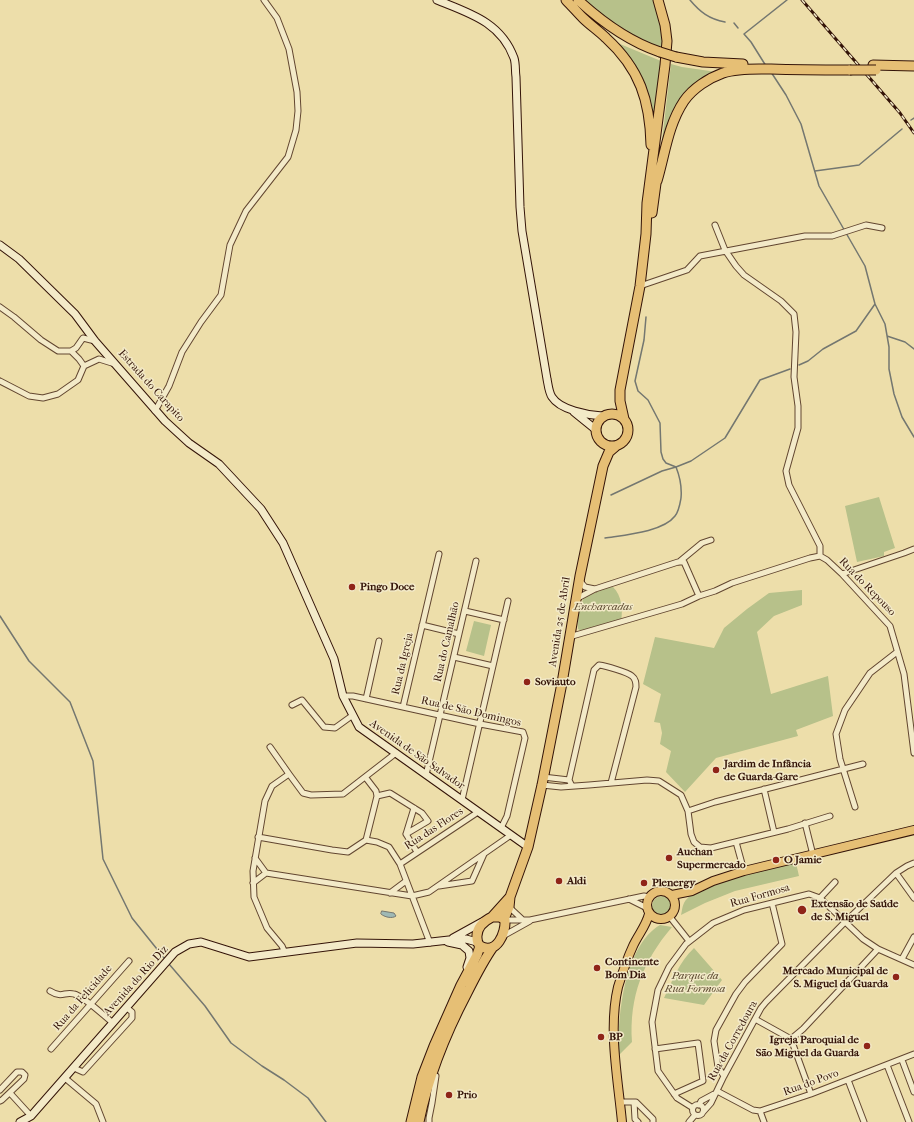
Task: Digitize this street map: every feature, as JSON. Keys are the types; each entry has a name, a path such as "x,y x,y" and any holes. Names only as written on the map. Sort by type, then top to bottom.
{"highway":[{"path":"566,0 582,18 607,38 635,73 644,93 648,109 651,167"},
{"path":"578,0 628,38 646,47 660,52 703,62 729,64 874,67 914,70"},
{"path":"624,419 620,401 620,390 640,286 646,234 647,203 667,41 665,25 658,0"},
{"path":"646,234 651,218 657,181 671,47 670,25 663,0"},
{"path":"657,181 668,134 685,100 693,91 712,77 733,70 914,66"},
{"path":"595,429 598,420 614,404 620,390"},
{"path":"604,415 616,414 624,419"},
{"name":"Avenida 25 de Abril","path":"504,919 509,907 510,897 528,847 543,781 562,684 579,580 603,466 609,452 621,444 627,437 628,427 624,419"},
{"name":"Avenida 25 de Abril","path":"595,429 602,452 603,466"},
{"path":"598,439 606,445 616,446"},
{"name":"Avenida 25 de Abril","path":"488,919 510,897"},
{"path":"411,1122 422,1077 443,1023 478,955 479,944 476,935 478,928 488,919 500,917 504,919 506,927 503,936 493,947 476,975 460,1007 436,1063 425,1096 419,1122"},
{"path":"479,944 486,948 493,947"}],"main road":[{"path":"437,0 474,15 492,26 501,36 514,60 522,232 547,378 552,397 560,404 589,415 604,415"},
{"name":"Estrada do Carapito","path":"0,245 19,258 75,314 155,411 189,443 219,464 261,509 283,543"},
{"path":"570,409 595,429"},
{"name":"Avenida de São Salvador","path":"283,543 334,659 343,696 359,728 528,847"},
{"path":"622,1122 614,1035 616,998 632,947 644,927 648,911 647,904 653,894 662,891 672,895 692,891 713,881 744,872 914,830"},
{"path":"626,966 653,923 658,920 670,918 676,907 692,891"},
{"path":"672,895 676,907"},
{"path":"648,911 658,920"},
{"name":"Avenida do Rio Diz","path":"446,940 488,919"},
{"name":"Avenida do Rio Diz","path":"20,1122 31,1116 175,952 189,944 201,942 249,957 356,943 412,944 466,939 479,944"},
{"path":"446,940 462,945 469,951 470,958 466,969 466,976"}],"street":[{"path":"155,411 169,386 182,352 201,322 221,295 230,245 246,211 288,157 296,130 298,111 297,92 289,49 277,18 264,0"},
{"path":"570,638 682,604 732,583 820,556 820,546 789,485 786,471 798,428 798,406 794,377 796,332 794,314 782,301 744,274 724,250 715,225"},
{"path":"640,286 687,270 700,256 724,250 805,236 832,236 866,225 882,228"},
{"path":"0,307 41,340 58,351 71,351 76,348 83,338 83,325"},
{"path":"83,338 95,340"},
{"path":"99,360 102,348"},
{"path":"71,351 84,366"},
{"path":"0,381 29,396 43,398 58,394 78,380 84,366 99,360 116,364"},
{"path":"678,562 702,543 711,540"},
{"path":"842,574 914,549"},
{"name":"Rua da Igreja","path":"403,707 439,554"},
{"name":"Rua do Repouso","path":"820,556 827,560 842,574 890,626 904,674 914,753"},
{"name":"Rua do Camalhão","path":"426,775 476,561"},
{"path":"576,599 595,589 678,562 684,562 698,596"},
{"path":"579,580 585,587 595,589"},
{"path":"462,800 508,601"},
{"path":"464,611 504,620"},
{"name":"Rua da Igreja","path":"422,625 459,634"},
{"path":"366,699 379,641"},
{"path":"855,807 843,768 836,734 845,710 870,673 897,652"},
{"path":"454,657 493,666"},
{"path":"572,786 569,780 594,670 599,665 632,675 636,680 636,688 611,783"},
{"name":"Rua de São Domingos","path":"343,696 352,696 523,732 525,738 507,816 501,828"},
{"path":"292,705 302,700 324,727 335,728 353,715"},
{"path":"270,747 303,793 311,795 343,794 366,778 396,753"},
{"path":"688,811 715,802 863,764"},
{"path":"285,953 282,946 267,928 254,897 253,871 265,801 272,786 289,774"},
{"path":"258,837 348,852 366,840 377,796 376,791 366,778"},
{"path":"543,781 569,780"},
{"path":"543,781 572,786 647,780 659,781 681,795 688,811 691,834 694,842 700,847 711,848 830,816"},
{"path":"764,789 774,832"},
{"path":"377,796 390,793 422,813 428,821 406,834"},
{"path":"414,808 406,834 417,852"},
{"name":"Rua das Flores","path":"400,864 478,812"},
{"path":"806,823 813,855"},
{"path":"255,858 266,873 412,896 429,892 511,835"},
{"path":"366,840 377,842 389,847 400,864 430,943"},
{"path":"736,842 744,872"},
{"path":"438,886 472,881 484,854"},
{"name":"Rua da Corredoura","path":"689,1122 711,1103 755,1019 766,1002 896,873 914,863"},
{"path":"254,883 266,873"},
{"path":"896,873 914,898"},
{"path":"390,893 406,881"},
{"path":"835,882 820,898 863,940 878,949 914,965"},
{"name":"Rua Formosa","path":"693,1108 677,1098 658,1070 652,1022 658,990 669,967 689,941 713,923 728,916 744,910 809,894 820,898"},
{"path":"504,919 530,920 628,899 644,896 650,897"},
{"path":"628,899 648,911"},
{"path":"724,1076 718,1067 714,1041 716,1030 736,994 745,982 782,944 772,903"},
{"path":"509,907 523,920"},
{"path":"670,918 689,941"},
{"path":"503,936 530,920"},
{"path":"902,959 914,937"},
{"path":"791,1038 803,1029 878,949"},
{"name":"Rua da Felicidade","path":"51,1049 129,961"},
{"path":"50,991 62,996 74,994 81,997 113,1023"},
{"path":"74,1068 83,1072 132,1018 132,1012 127,1008"},
{"path":"755,1019 791,1038 811,1094"},
{"path":"655,1049 698,1043 702,1080 674,1094"},
{"name":"Rua do Povo","path":"760,1111 811,1094 902,1060 914,1054"},
{"path":"902,1060 914,1092"},
{"path":"430,1122 429,1118 437,1072 436,1063"},
{"path":"887,1065 909,1122"},
{"path":"0,1090 17,1072 22,1072 25,1075 24,1079 0,1101"},
{"path":"65,1078 96,1104 103,1122"},
{"path":"848,1080 864,1122"},
{"path":"10,1093 31,1116"},
{"path":"716,1093 753,1110 760,1111 764,1122"},
{"name":"Rua da Corredoura","path":"693,1108 696,1105 699,1105 701,1101 716,1093"},
{"path":"620,1102 636,1102 653,1119 653,1122"},
{"path":"634,1102 635,1119 638,1122"},
{"path":"699,1105 703,1108 699,1114"},
{"path":"693,1108 692,1111 699,1114 702,1122"}],"green space":[{"path":"581,0 654,0 662,29 662,50 630,34"},
{"path":"609,37 620,44 661,61 653,135 651,110"},
{"path":"671,64 717,72 696,82 685,92 677,107 661,149"},
{"path":"879,497 895,548 884,552 884,556 857,562 845,506"},
{"name":"Encharcadas","path":"613,587 621,603 621,622 585,633 578,629 578,616 585,594 599,588"},
{"path":"802,590 802,605 774,616 757,632 771,694 828,676 833,716 796,730 798,736 716,758 685,792 666,772 671,751 660,744 662,733 660,723 654,722 661,694 643,684 655,637 714,648 724,628 769,593"},
{"path":"474,621 491,625 484,656 466,651"},
{"path":"796,863 799,876 735,891 705,903 681,915 684,903 692,895 704,887 735,876"},
{"path":"662,896 669,899 672,906 669,913 662,916 655,913 652,906 655,899"},
{"path":"660,925 672,927 653,953 640,980 633,1010 632,1042 619,1055 620,1022 625,984 638,949 648,935"},
{"name":"Parque da Rua Formosa","path":"694,948 722,980 704,1005 664,998 680,965"}],"water":[{"path":"382,911 394,913 396,916 386,917 381,914"}],"waterway":[{"path":"690,0 705,14 714,19 725,22"},
{"path":"766,66 751,42 744,34 787,0"},
{"path":"734,23 738,28"},
{"path":"771,72 786,95 801,124 819,186 865,266 875,304 856,331 823,349 808,361 799,365"},
{"path":"815,171 859,165 902,129"},
{"path":"875,304 885,324 889,347 889,369 894,394 902,417 914,437"},
{"path":"605,538 643,532 662,526 675,516 680,503 680,478 676,467 666,463 663,459 661,452 660,423 648,400 638,391 635,381 644,340 646,317"},
{"path":"887,336 905,342 914,349"},
{"path":"611,495 662,471 691,461 725,438 760,380 790,369"},
{"path":"0,616 29,661 70,702 93,761 103,859 132,918 165,959"},
{"path":"169,964 205,1006 231,1043 308,1098 326,1122"}],"railway":[{"path":"802,0 900,113 914,133"}],"place":[{"name":"Pingo Doce","path":"352,587"},
{"name":"Soviauto","path":"527,682"},
{"name":"Jardim de Infância de Guarda-Gare","path":"716,770"},
{"name":"Auchan Supermercado","path":"669,858"},
{"name":"O Jamie","path":"776,860"},
{"name":"Aldi","path":"559,881"},
{"name":"Plenergy","path":"644,883"},
{"name":"Extensão de Saúde de S. Miguel","path":"802,910"},
{"name":"Continente Bom Dia","path":"597,968"},
{"name":"Mercado Municipal de S. Miguel da Guarda","path":"896,977"},
{"name":"BP","path":"601,1037"},
{"name":"Igreja Paroquial de São Miguel da Guarda","path":"867,1046"},
{"name":"Prio","path":"449,1095"}]}
